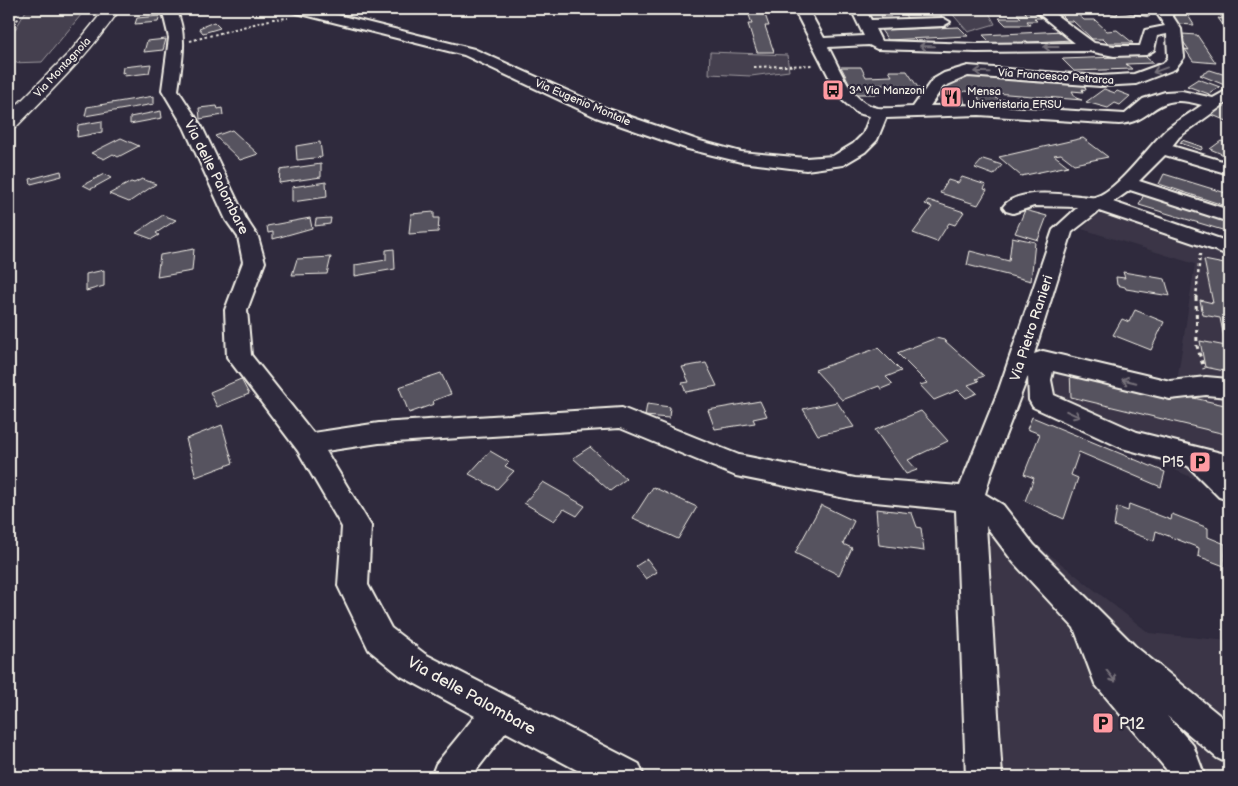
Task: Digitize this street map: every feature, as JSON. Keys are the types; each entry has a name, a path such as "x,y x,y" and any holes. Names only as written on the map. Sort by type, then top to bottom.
{"main road":[{"name":"Via Montagnola","path":"9,123 62,69 103,23 112,9"}],"street":[{"name":"Via delle Palombare","path":"170,9 174,16 177,44 170,90 193,127 236,220 248,237 254,262 236,310 239,357 307,444 357,526 353,586 380,639 414,665 626,777"},
{"path":"801,9 846,95 854,104 863,109 879,113 979,110 1119,120 1134,117 1149,103 1171,97 1191,97 1215,104"},
{"path":"858,9 864,25 874,40"},
{"path":"1040,9 1058,25 1071,30 1090,47"},
{"name":"Via Francesco Petrarca","path":"919,111 934,85 947,77 968,71 1100,81 1136,79 1170,66 1176,57 1174,30 1161,9"},
{"name":"Via Eugenio Montale","path":"296,14 469,52 602,113 694,145 741,156 806,164 838,161 859,148 871,136 879,113"},
{"path":"864,25 944,22"},
{"name":"Via Francesco Petrarca","path":"874,40 877,45 976,48 1090,47 1114,50 1146,50 1150,33 1174,30"},
{"path":"820,43 874,40"},
{"name":"Via Pietro Ranieri","path":"984,777 970,499 978,470 1011,389 1064,230 1082,213 1104,205 1161,148 1173,133 1229,94"},
{"path":"1161,148 1229,169"},
{"path":"1126,183 1229,216"},
{"path":"1013,206 1031,200 1050,199 1104,205 1229,249"},
{"path":"1042,400 1039,380 1043,360 1229,404"},
{"path":"1170,390 1206,386 1229,388"},
{"path":"1011,389 1042,400 1131,441 1229,466"},
{"path":"307,444 378,433 622,418 736,465 856,489 970,499 993,514 1024,554 1084,616 1107,672 1143,692 1229,746"},
{"path":"1197,458 1229,489"},
{"path":"1008,531 1033,550 1132,651 1143,692 1180,758 1187,777"},
{"path":"449,777 500,712"}],"path":[{"path":"9,27 18,19 20,9"},
{"path":"177,44 296,14"},
{"path":"754,67 830,65"},
{"path":"1200,254 1196,298 1196,339 1203,368 1208,371"}],"shaded area":[{"path":"27,9 86,9 42,62 9,63 9,40"},
{"path":"948,9 987,9 995,24 968,32"},
{"path":"710,52 787,55 789,71 751,76 709,74"},
{"path":"1123,206 1229,242 1229,542 1224,492 1022,401 1037,355 1177,382 1195,264 1082,229 1096,216"},
{"path":"980,516 1016,557 1040,547 1149,633 1229,641 1229,777 993,777"}],"building":[{"path":"192,9 215,9 193,13"},
{"path":"747,9 763,9 769,26 765,26 774,52 757,52 748,24 752,24"},
{"path":"873,9 905,10 889,12 891,16 881,16 883,19 870,19 866,12 875,12"},
{"path":"943,9 949,13 939,13 942,16 932,17 934,20 909,20 904,14 926,13 924,10"},
{"path":"1049,9 1072,9 1084,20 1095,20 1107,31 1117,30 1133,43 1107,43 1103,39 1092,39 1073,21 1067,21 1060,14 1054,14"},
{"path":"1099,9 1152,9 1149,17 1118,11 1117,15 1098,11"},
{"path":"1169,9 1184,9 1194,25 1178,24"},
{"path":"1201,9 1229,10 1229,33 1218,18 1223,19 1216,10"},
{"path":"1024,11 1034,11 1041,18 1034,18 1037,21 1027,21 1030,25 1006,25 999,18 1021,18 1017,14 1027,14"},
{"path":"160,16 158,22 135,24 137,18"},
{"path":"214,22 220,28 203,33 199,28"},
{"path":"959,27 968,36 888,40 881,30"},
{"path":"1063,31 1073,40 992,44 983,35"},
{"path":"1182,34 1197,35 1216,63 1193,61 1185,49 1189,50 1180,37 1184,38"},
{"path":"166,39 163,50 144,52 147,41"},
{"path":"1112,52 1140,52 1153,63 1126,64 1132,69 1074,71 1062,59 1117,57"},
{"path":"151,64 149,73 124,76 125,72 122,73 123,67"},
{"path":"841,67 861,67 866,77 892,76 889,71 907,71 921,92 899,93 894,85 875,85 880,94 855,94"},
{"path":"1210,70 1229,76 1229,84 1227,86 1200,75"},
{"path":"968,76 1084,84 1086,90 1082,89 1083,92 1072,91 1076,98 1082,100 995,93 997,99 1014,100 1016,108 981,105 977,93 965,91 962,93 965,104 940,99 938,92 955,78"},
{"path":"1198,79 1220,87 1209,94 1187,86"},
{"path":"1104,89 1130,96 1120,105 1115,103 1108,108 1086,102"},
{"path":"154,96 154,104 85,116 87,107"},
{"path":"1229,100 1229,122 1210,114"},
{"path":"217,106 218,109 222,108 223,115 200,119 199,108"},
{"path":"161,111 162,118 130,124 130,117"},
{"path":"102,121 102,132 77,137 78,125"},
{"path":"232,130 258,154 240,160 215,136"},
{"path":"121,138 139,146 118,157 113,154 104,159 91,153"},
{"path":"1083,138 1108,157 1074,164 1061,154 1054,155 1068,166 1021,176 999,157"},
{"path":"1182,140 1203,147 1201,150 1180,143"},
{"path":"1221,141 1229,144 1229,157 1210,149"},
{"path":"320,142 322,157 297,160 296,146"},
{"path":"983,159 1002,165 994,175 975,168"},
{"path":"321,164 321,177 279,183 280,170"},
{"path":"61,171 62,176 31,184 30,179"},
{"path":"104,174 111,178 91,189 83,185"},
{"path":"1164,174 1229,194 1229,207 1159,184"},
{"path":"962,177 986,185 984,189 987,190 978,205 940,193 948,180 958,183"},
{"path":"142,179 156,184 129,202 109,194 131,182 134,183"},
{"path":"326,182 327,197 292,202 292,187"},
{"path":"1144,194 1229,218 1229,232 1139,205"},
{"path":"928,200 964,212 955,225 949,223 937,242 913,233 932,207 925,204"},
{"path":"1025,210 1047,216 1038,240 1015,233"},
{"path":"434,212 434,218 439,218 438,232 409,234 411,214"},
{"path":"163,215 176,220 156,233 159,235 152,239 136,233"},
{"path":"310,218 312,228 273,239 273,232 268,233 267,226"},
{"path":"331,218 330,224 315,226 316,219"},
{"path":"1012,237 1035,242 1031,281 967,265 970,251 1009,261"},
{"path":"194,249 192,271 157,277 160,255"},
{"path":"394,249 395,269 355,276 355,265 386,260 386,250"},
{"path":"331,257 327,274 292,275 297,259"},
{"path":"1204,260 1229,265 1229,372 1205,367 1200,341 1226,346 1220,318 1203,315 1200,300 1213,303"},
{"path":"104,270 104,286 86,291 86,274"},
{"path":"1123,272 1165,279 1170,296 1126,289 1117,285 1116,277 1125,278"},
{"path":"1135,310 1164,322 1151,350 1113,335 1122,319 1129,322"},
{"path":"936,338 944,340 984,376 976,379 979,381 968,385 977,393 966,398 958,390 934,400 920,385 927,383 897,353"},
{"path":"878,348 901,371 886,377 893,384 881,389 879,386 842,400 815,370"},
{"path":"706,363 717,386 686,392 682,383 689,382 682,367"},
{"path":"1070,370 1229,406 1229,435 1071,397"},
{"path":"441,373 451,394 433,401 434,404 409,413 399,387"},
{"path":"241,379 249,394 217,407 210,392"},
{"path":"760,401 767,416 753,419 755,423 715,429 708,410"},
{"path":"837,402 854,427 818,435 803,409"},
{"path":"647,404 670,407 669,418 645,416"},
{"path":"921,411 948,441 908,460 917,470 906,474 875,430"},
{"path":"1032,417 1165,472 1161,487 1079,452 1071,475 1078,478 1064,519 1025,501 1034,478 1024,474 1040,434 1027,429"},
{"path":"222,425 233,463 196,477 186,439"},
{"path":"590,447 626,479 610,491 573,458"},
{"path":"490,451 509,462 505,466 514,471 497,489 469,474"},
{"path":"543,482 585,506 577,516 564,509 554,521 524,503"},
{"path":"653,487 697,507 678,539 633,518"},
{"path":"1129,504 1171,520 1172,514 1208,528 1208,537 1225,544 1224,566 1198,556 1199,548 1156,531 1154,541 1114,526 1117,507 1128,511"},
{"path":"821,505 854,521 843,544 852,548 839,575 795,553"},
{"path":"876,509 912,513 917,527 921,528 924,551 879,545"},
{"path":"647,559 657,572 646,579 636,566"}],"place":[{"name":"3^ Via Manzoni","path":"833,90"},
{"name":"Mensa Univeristaria ERSU","path":"951,97"},
{"name":"P15","path":"1200,462"},
{"name":"P12","path":"1103,723"}]}
